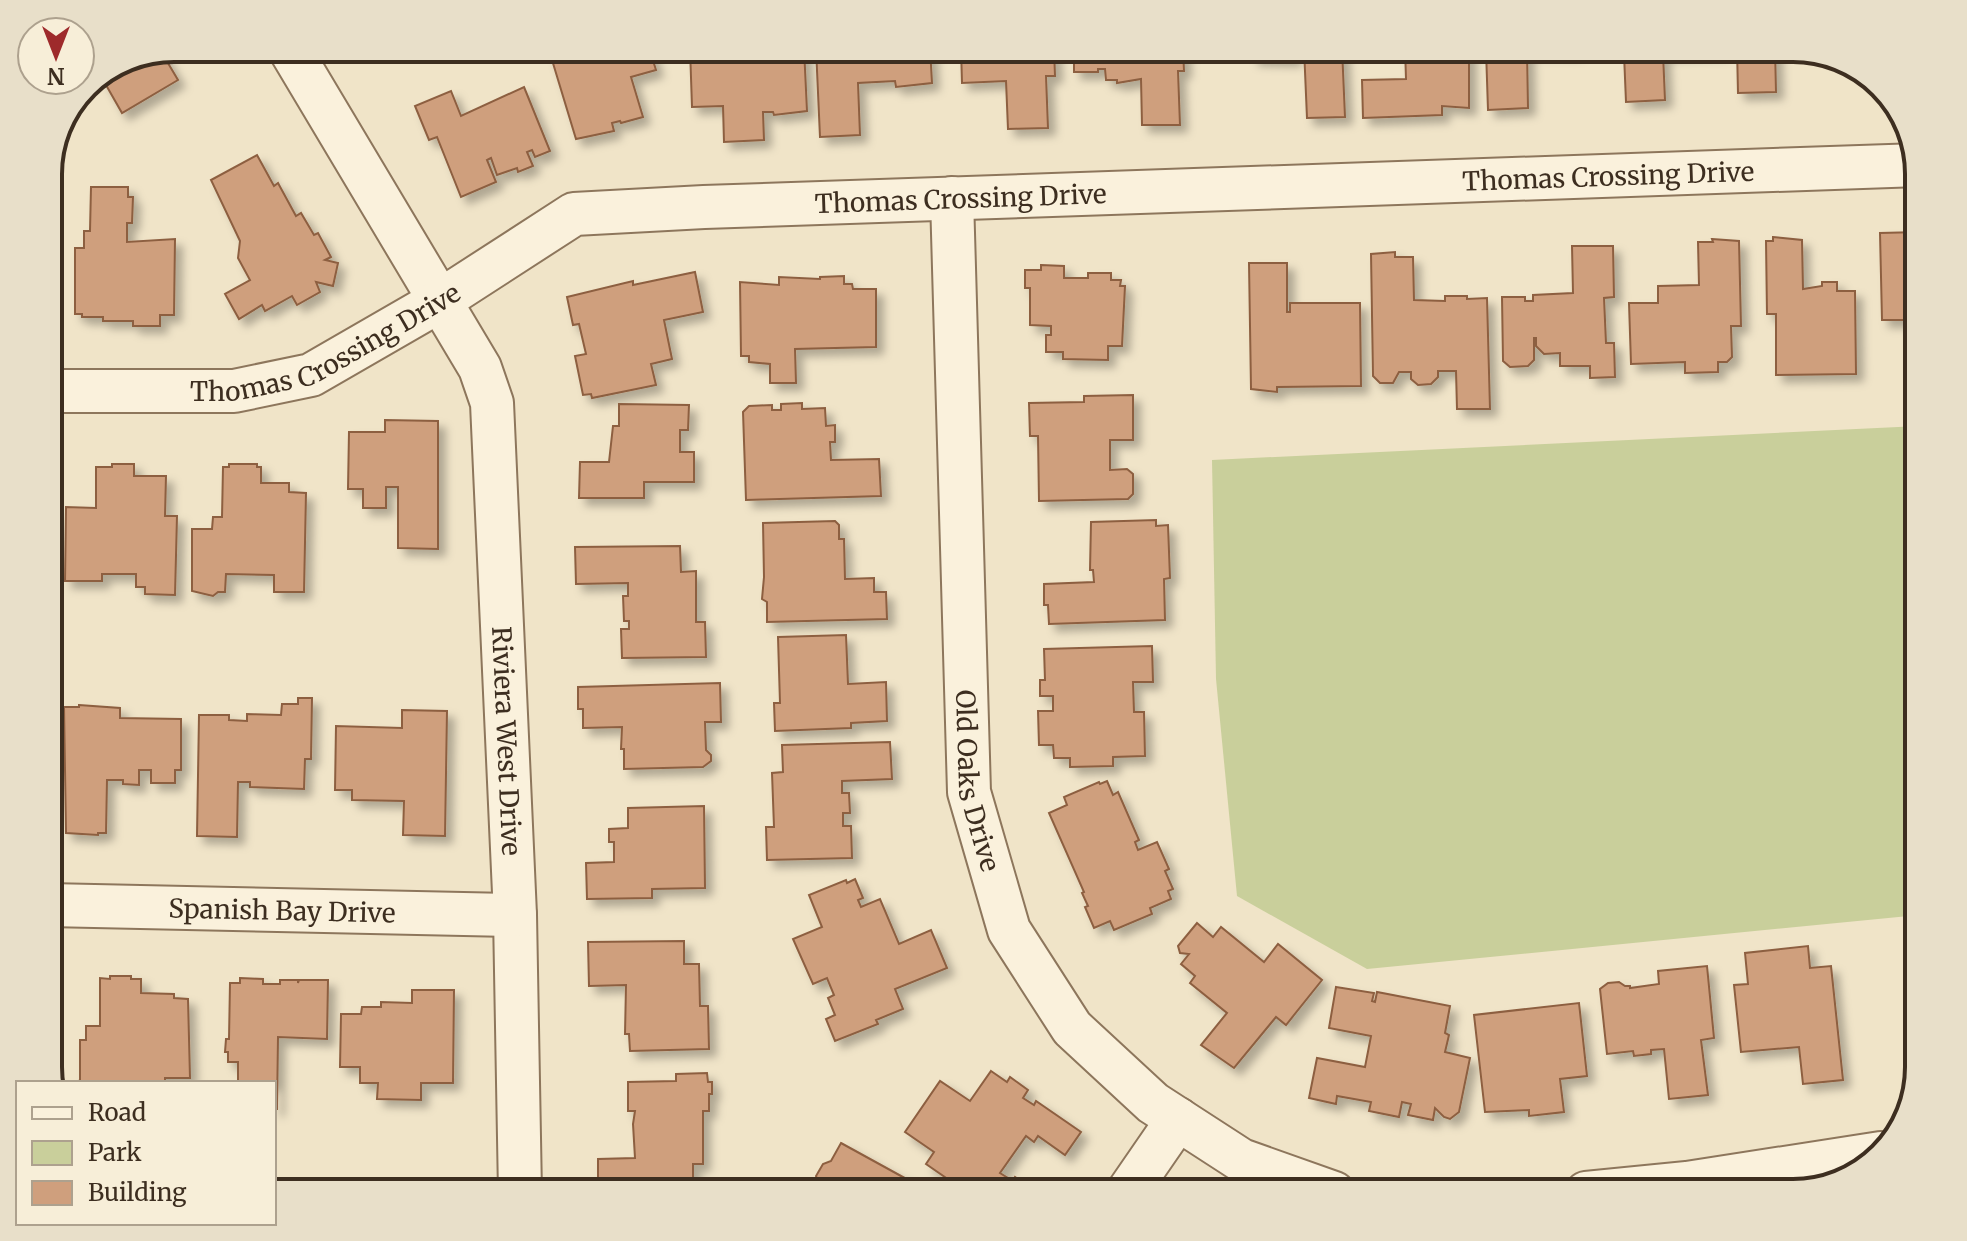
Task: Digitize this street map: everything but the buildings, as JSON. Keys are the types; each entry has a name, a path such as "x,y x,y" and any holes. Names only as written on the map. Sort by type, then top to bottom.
{"street":[{"name":"Riviera West Drive","path":"297,62 480,368 492,403 515,915 520,1179"},
{"name":"Thomas Crossing Drive","path":"62,391 234,391 311,375 441,300 574,214 1905,165"},
{"name":"Old Oaks Drive","path":"952,198 969,792 1009,930 1072,1028 1153,1103 1241,1160 1295,1179"},
{"name":"Spanish Bay Drive","path":"62,905 515,915"},
{"path":"1137,1179 1178,1119"},
{"path":"1713,1179 1861,1156"}],"green space":[{"path":"1905,427 1905,916 1367,969 1237,896 1216,679 1212,460"}]}
